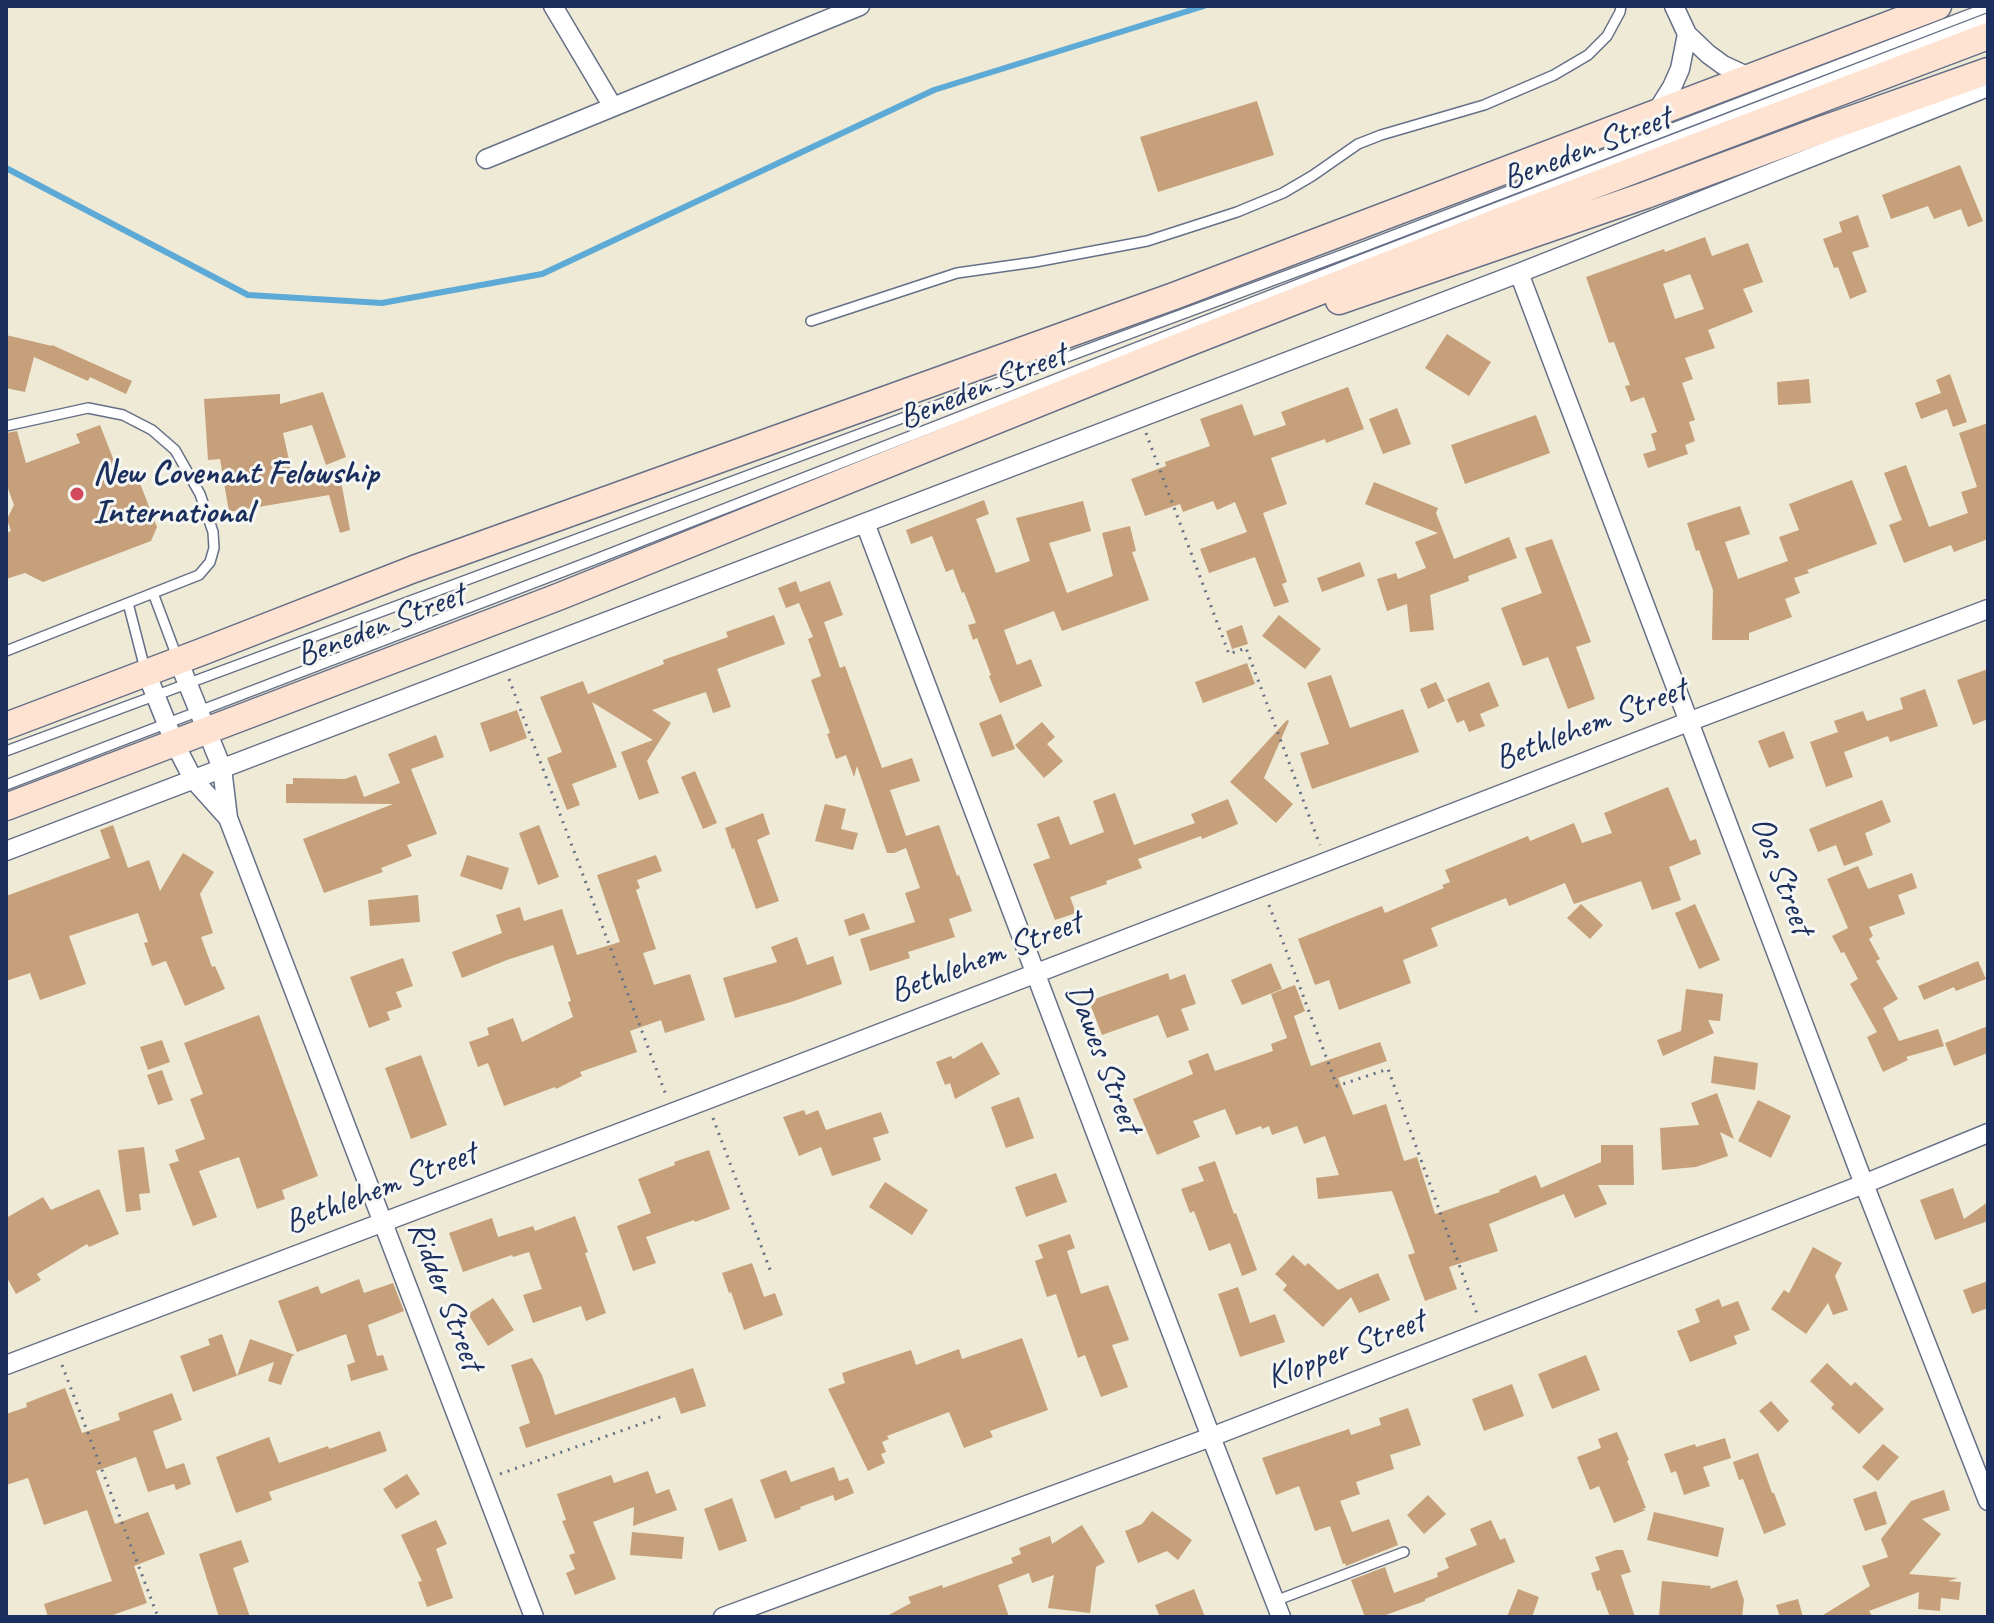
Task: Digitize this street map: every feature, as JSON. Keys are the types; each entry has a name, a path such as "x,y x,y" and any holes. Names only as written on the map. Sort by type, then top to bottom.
{"main road":[{"name":"Beneden Street","path":"6,726 151,684 414,569 1174,296 1938,6"},
{"name":"Beneden Street","path":"6,807 171,733 558,597 1183,345 1988,36"},
{"path":"1183,345 1292,317 1416,275 1988,71"}],"street":[{"path":"553,6 613,107"},
{"path":"486,159 613,107 820,14 860,6"},
{"path":"1674,6 1687,34 1708,54 1751,78"},
{"path":"1655,114 1680,69 1687,34"},
{"path":"6,851 1519,273 1988,87"},
{"name":"Oos Street","path":"1519,273 1864,1184 1988,1501"},
{"name":"Dawes Street","path":"865,523 1278,1609"},
{"name":"Bethlehem Street","path":"6,1365 1988,609"},
{"name":"Ridder Street","path":"183,672 222,768 228,818 534,1617"},
{"name":"Ridder Street","path":"151,684 193,779 228,818"},
{"name":"Klopper Street","path":"723,1617 1211,1437 1988,1133"}],"lane":[{"path":"811,321 957,273 1147,241 1237,212 1283,193 1358,144 1484,105 1554,75 1588,55 1607,36 1621,6"},
{"path":"153,593 183,672 1355,250 1988,7"},
{"path":"202,721 591,561 1988,18"},
{"path":"6,426 88,408 123,415 152,430 175,450 200,494 213,532 214,548 210,562 199,575 6,651"},
{"path":"6,751 151,684 128,603"},
{"path":"6,785 171,733"},
{"path":"1278,1609 1404,1552"}],"path":[{"path":"1140,418 1229,654 1246,648 1326,862"},
{"path":"502,660 672,1112"},
{"path":"1263,886 1337,1086 1388,1069 1484,1331"},
{"path":"706,1100 772,1275"},
{"path":"55,1346 158,1617"},
{"path":"481,1481 663,1416"}],"building":[{"path":"1257,101 1274,155 1158,192 1140,137"},
{"path":"1960,165 1983,221 1968,227 1961,209 1934,219 1928,206 1891,219 1882,195"},
{"path":"1858,215 1869,247 1852,252 1867,292 1850,299 1823,239 1842,232 1839,222"},
{"path":"1705,237 1712,256 1748,243 1763,282 1743,289 1753,312 1708,330 1715,348 1685,358 1693,379 1682,383 1695,420 1689,422 1695,441 1685,445 1688,454 1648,468 1643,454 1656,450 1651,434 1657,432 1644,397 1631,402 1625,386 1630,385 1614,342 1609,343 1586,277 1664,249 1665,252","holes":["1690,274 1704,309 1675,319 1663,284"]},
{"path":"1447,334 1491,362 1469,396 1425,368"},
{"path":"6,335 52,345 132,381 126,394 34,357 25,392 6,388"},
{"path":"1950,374 1967,422 1953,427 1947,409 1921,419 1915,403 1941,393 1936,380"},
{"path":"1809,379 1811,403 1778,405 1777,382"},
{"path":"1348,387 1364,429 1271,458 1287,504 1263,513 1287,582 1282,584 1289,602 1274,607 1255,557 1209,573 1200,549 1247,532 1235,502 1217,510 1213,501 1183,512 1180,504 1145,516 1131,479 1166,466 1165,462 1210,446 1200,419 1242,404 1254,436 1286,425 1281,412"},
{"path":"323,392 346,457 326,465 312,425 283,433 293,478 339,470 350,530 340,533 329,495 229,512 220,459 208,460 204,399 280,394 280,404"},
{"path":"1397,408 1411,444 1383,454 1369,419"},
{"path":"1536,415 1550,453 1465,484 1451,445"},
{"path":"1988,423 1988,539 1954,552 1951,545 1904,563 1889,525 1902,520 1884,473 1906,465 1929,527 1968,513 1961,492 1977,487 1959,433"},
{"name":"New Covenant Felowship International","path":"100,425 116,466 136,473 157,527 151,541 43,582 25,573 6,579 6,533 11,531 7,519 14,505 6,483 6,433 17,431 26,463 80,443 76,434"},
{"path":"1852,480 1877,544 1807,570 1809,573 1794,578 1800,593 1785,599 1792,617 1749,633 1749,640 1712,640 1713,590 1687,523 1740,506 1750,534 1725,542 1738,579 1788,561 1779,537 1799,530 1789,504"},
{"path":"1374,482 1438,508 1436,513 1454,559 1509,537 1517,558 1468,576 1469,581 1430,595 1434,630 1410,632 1407,604 1387,611 1377,579 1396,573 1398,579 1426,568 1415,542 1438,533 1365,504"},
{"path":"984,500 989,514 976,519 996,573 1030,561 1016,518 1083,501 1091,531 1049,543 1067,593 1113,576 1102,533 1130,526 1136,551 1132,552 1149,600 1062,631 1054,611 1004,630 1017,665 1031,659 1042,686 1000,703 977,638 973,640 968,625 976,623 953,569 946,572 932,536 911,544 906,530"},
{"path":"1552,539 1591,642 1576,647 1595,699 1568,709 1548,657 1523,666 1501,608 1542,593 1525,548"},
{"path":"1360,562 1365,576 1322,592 1317,578"},
{"path":"796,581 800,592 830,581 843,615 824,622 840,668 845,666 882,768 912,758 920,781 890,790 906,836 939,825 972,911 949,919 955,937 908,952 910,958 870,971 860,939 915,922 905,893 920,888 906,848 887,853 857,766 854,777 846,755 836,759 811,680 821,676 808,639 813,637 799,603 786,608 778,588"},
{"path":"774,615 785,644 717,669 731,707 713,713 706,692 652,710 671,723 647,761 659,793 639,800 621,752 653,740 592,702 617,767 572,784 580,805 567,810 547,758 562,752 540,697 583,681 588,694 664,664 663,660 728,637 726,632"},
{"path":"1279,615 1321,649 1305,669 1262,636"},
{"path":"1242,625 1248,644 1232,649 1226,631"},
{"path":"1247,663 1255,684 1203,703 1195,682"},
{"path":"1988,669 1988,719 1973,725 1957,680"},
{"path":"1331,675 1350,728 1403,709 1419,752 1312,789 1300,753 1329,744 1307,683"},
{"path":"1436,682 1445,701 1428,709 1420,689"},
{"path":"1489,682 1499,706 1480,714 1485,726 1469,732 1464,720 1457,723 1447,699"},
{"path":"1925,689 1938,726 1890,742 1888,736 1844,752 1853,777 1826,787 1810,742 1838,732 1834,721 1863,711 1867,721 1903,709 1900,698"},
{"path":"517,710 527,738 490,752 480,723"},
{"path":"1001,714 1015,749 992,757 979,723"},
{"path":"1287,720 1264,778 1293,804 1276,823 1230,782"},
{"path":"1042,722 1055,737 1047,744 1063,761 1044,778 1015,745"},
{"path":"1784,731 1794,758 1769,768 1758,741"},
{"path":"436,735 444,757 411,769 437,834 407,845 412,856 381,868 383,872 324,893 303,839 393,804 286,803 286,784 293,784 293,778 345,779 356,775 364,797 400,783 388,754"},
{"path":"695,771 717,823 703,829 681,777"},
{"path":"1668,787 1690,841 1696,839 1701,854 1669,867 1681,900 1652,910 1641,881 1574,904 1565,883 1509,906 1506,898 1431,928 1438,946 1403,960 1411,983 1339,1010 1329,980 1315,985 1298,939 1382,906 1385,913 1444,888 1442,885 1450,882 1445,870 1528,836 1530,841 1574,823 1582,843 1612,833 1604,813"},
{"path":"1115,793 1134,845 1195,823 1191,814 1228,799 1238,824 1138,859 1142,868 1070,897 1076,913 1055,920 1033,864 1050,858 1037,824 1059,816 1070,845 1104,832 1093,801"},
{"path":"1882,800 1891,822 1865,833 1873,855 1844,866 1836,845 1818,852 1809,829"},
{"path":"825,804 846,809 841,829 858,833 853,850 815,841"},
{"path":"763,813 770,834 757,840 779,901 756,909 725,828"},
{"path":"113,825 128,868 149,860 160,891 183,853 214,872 200,894 213,933 201,937 212,967 215,966 225,989 185,1006 166,961 152,966 138,913 69,936 86,984 40,1000 30,973 6,981 6,896 110,858 100,830"},
{"path":"539,825 559,877 538,885 519,833"},
{"path":"467,855 509,868 502,890 460,876"},
{"path":"656,855 662,871 637,880 640,888 636,890 656,949 643,953 654,985 690,974 705,1020 665,1033 661,1020 630,1031 637,1052 580,1072 582,1076 556,1089 504,1106 488,1063 478,1067 469,1042 489,1035 487,1028 513,1018 522,1042 573,1017 553,945 462,978 452,952 502,933 496,915 520,907 524,921 562,909 577,955 620,942 597,875"},
{"path":"1858,866 1868,889 1912,873 1917,888 1898,895 1905,914 1869,927 1873,936 1869,939 1880,959 1876,961 1898,999 1883,1008 1899,1041 1938,1029 1944,1046 1906,1057 1908,1060 1883,1072 1867,1037 1877,1032 1850,984 1858,979 1832,936 1848,928 1827,879"},
{"path":"418,895 420,922 370,926 368,900"},
{"path":"1581,904 1603,925 1590,939 1567,918"},
{"path":"1695,904 1720,960 1699,969 1675,913"},
{"path":"864,913 870,929 849,936 844,920"},
{"path":"797,937 807,965 833,956 842,984 735,1018 723,978 777,962 771,947"},
{"path":"403,958 413,986 396,992 402,1007 387,1012 390,1020 369,1028 350,977"},
{"path":"1978,961 1986,979 1956,991 1954,987 1924,1000 1918,986"},
{"path":"1271,963 1282,989 1242,1005 1231,980"},
{"path":"1168,973 1170,980 1185,974 1196,1004 1181,1009 1189,1030 1167,1038 1158,1015 1102,1035 1089,1001"},
{"path":"1295,985 1305,1011 1294,1016 1311,1066 1380,1042 1387,1061 1338,1078 1353,1115 1386,1104 1404,1161 1417,1157 1435,1214 1500,1192 1536,1175 1541,1188 1601,1162 1601,1145 1633,1145 1634,1185 1598,1185 1607,1204 1575,1218 1564,1194 1489,1224 1498,1251 1449,1267 1457,1289 1425,1301 1408,1255 1415,1253 1392,1191 1318,1199 1316,1178 1339,1175 1325,1136 1304,1144 1297,1126 1272,1135 1269,1126 1262,1129 1261,1126 1236,1135 1225,1109 1193,1121 1200,1137 1157,1155 1133,1099 1193,1074 1188,1061 1208,1053 1215,1071 1273,1051 1271,1044 1287,1038 1271,994"},
{"path":"1686,989 1723,994 1720,1021 1708,1020 1714,1033 1663,1056 1657,1040 1681,1031"},
{"path":"259,1015 318,1176 282,1190 285,1199 257,1209 239,1157 199,1171 217,1217 193,1226 169,1164 179,1161 175,1150 205,1139 190,1099 203,1094 184,1043"},
{"path":"1988,1026 1988,1053 1954,1066 1945,1043"},
{"path":"162,1040 170,1062 148,1070 140,1047"},
{"path":"982,1042 1000,1074 955,1099 950,1083 945,1085 936,1062 951,1056 953,1059"},
{"path":"421,1055 447,1125 411,1139 385,1068"},
{"path":"1714,1056 1758,1063 1755,1090 1711,1083"},
{"path":"162,1070 173,1100 158,1105 147,1075"},
{"path":"1717,1093 1734,1139 1720,1132 1728,1156 1696,1167 1662,1170 1660,1128 1699,1125 1691,1103"},
{"path":"1019,1097 1034,1138 1006,1148 991,1107"},
{"path":"1758,1100 1791,1116 1771,1158 1738,1141"},
{"path":"804,1110 806,1115 818,1110 826,1130 881,1112 889,1133 873,1138 881,1160 832,1176 821,1147 799,1156 783,1117"},
{"path":"144,1147 150,1193 139,1194 141,1210 126,1212 118,1150"},
{"path":"709,1150 730,1209 646,1237 656,1263 633,1271 617,1226 651,1213 638,1179"},
{"path":"1215,1161 1257,1270 1242,1276 1230,1243 1209,1251 1194,1211 1190,1213 1181,1189 1204,1181 1198,1167"},
{"path":"1056,1173 1067,1202 1026,1217 1015,1187"},
{"path":"885,1182 928,1210 912,1235 869,1207"},
{"path":"1953,1188 1964,1219 1988,1202 1988,1221 1935,1240 1920,1200"},
{"path":"99,1189 119,1234 89,1247 87,1244 37,1274 41,1280 16,1294 6,1276 6,1218 43,1197 51,1210"},
{"path":"575,1216 606,1313 586,1321 581,1306 533,1323 523,1295 542,1289 529,1252 463,1272 449,1233 492,1218 498,1237 533,1226 535,1231"},
{"path":"1070,1234 1075,1248 1067,1251 1081,1294 1108,1285 1129,1340 1112,1345 1128,1387 1101,1397 1085,1355 1078,1358 1056,1294 1047,1297 1035,1261 1043,1258 1038,1245"},
{"path":"1813,1247 1842,1263 1835,1276 1848,1310 1833,1315 1828,1303 1806,1334 1771,1309 1784,1290 1789,1293"},
{"path":"1293,1255 1305,1266 1308,1263 1338,1290 1378,1273 1390,1300 1359,1313 1351,1297 1323,1327 1283,1290 1287,1285 1275,1274"},
{"path":"752,1263 764,1297 775,1293 783,1315 744,1330 722,1273"},
{"path":"359,1279 364,1293 393,1283 404,1311 368,1325 377,1356 383,1355 388,1370 351,1381 347,1365 355,1362 346,1334 297,1352 278,1301 318,1286 321,1294"},
{"path":"1988,1281 1988,1308 1972,1314 1963,1290"},
{"path":"1238,1287 1250,1323 1275,1314 1285,1342 1240,1357 1218,1294"},
{"path":"493,1298 514,1330 488,1346 468,1314"},
{"path":"1719,1299 1722,1307 1738,1301 1750,1330 1734,1336 1737,1344 1690,1362 1677,1331 1700,1322 1695,1309"},
{"path":"222,1334 237,1376 193,1392 180,1356 210,1345 208,1339"},
{"path":"1022,1338 1048,1410 990,1431 993,1437 964,1448 949,1412 887,1436 889,1439 882,1442 886,1452 881,1454 885,1463 868,1471 828,1389 845,1383 842,1373 911,1350 916,1365 959,1349 962,1359"},
{"path":"250,1339 295,1355 281,1385 268,1381 274,1362 237,1376"},
{"path":"1586,1355 1600,1390 1552,1409 1538,1374"},
{"path":"532,1358 542,1375 555,1415 693,1368 706,1406 681,1414 675,1397 526,1448 519,1427 530,1423 511,1365"},
{"path":"1827,1363 1851,1386 1855,1382 1884,1409 1859,1434 1831,1408 1834,1404 1810,1381"},
{"path":"1512,1384 1524,1416 1484,1431 1472,1399"},
{"path":"65,1388 82,1433 120,1420 118,1413 172,1393 182,1420 153,1431 166,1469 184,1463 191,1484 176,1490 174,1484 148,1492 136,1457 96,1471 115,1524 148,1512 165,1554 134,1566 147,1603 107,1617 48,1617 44,1604 112,1581 87,1510 44,1525 28,1478 6,1485 6,1414"},
{"path":"1771,1401 1789,1421 1778,1432 1759,1411"},
{"path":"1408,1408 1421,1445 1390,1455 1394,1469 1356,1482 1360,1494 1340,1501 1352,1532 1389,1519 1398,1545 1346,1566 1330,1526 1315,1531 1299,1486 1276,1495 1262,1458 1349,1429 1351,1435 1381,1425 1379,1418"},
{"path":"380,1431 387,1451 269,1492 272,1500 236,1513 216,1457 269,1437 279,1463"},
{"path":"1617,1432 1646,1508 1642,1509 1646,1510 1614,1523 1599,1486 1590,1490 1577,1457 1601,1448 1598,1439"},
{"path":"1725,1438 1731,1458 1703,1467 1710,1486 1684,1495 1676,1471 1671,1473 1664,1454"},
{"path":"1883,1444 1899,1457 1878,1481 1862,1467"},
{"path":"1758,1453 1786,1525 1764,1534 1743,1479 1739,1480 1733,1462"},
{"path":"834,1467 839,1481 848,1478 854,1493 835,1501 833,1495 775,1519 760,1480 786,1470 791,1482"},
{"path":"648,1471 656,1494 669,1489 677,1510 633,1526 634,1507 593,1522 616,1579 575,1595 566,1573 575,1569 569,1555 575,1553 562,1521 566,1520 557,1494 611,1475 614,1483"},
{"path":"407,1474 420,1494 396,1509 383,1489"},
{"path":"1944,1490 1950,1510 1922,1519 1941,1534 1909,1574 1958,1578 1948,1581 1961,1582 1959,1600 1941,1598 1940,1611 1918,1609 1919,1592 1869,1611 1873,1617 1820,1617 1870,1586 1862,1566 1888,1557 1881,1539 1911,1501"},
{"path":"1876,1491 1887,1524 1865,1531 1853,1499"},
{"path":"1428,1495 1446,1514 1424,1534 1407,1515"},
{"path":"732,1498 747,1541 719,1551 704,1509"},
{"path":"1152,1511 1192,1540 1178,1560 1167,1551 1138,1563 1125,1531 1142,1524"},
{"path":"1654,1512 1724,1528 1718,1557 1647,1540"},
{"path":"436,1520 447,1544 436,1549 453,1598 427,1607 418,1582 422,1581 401,1535"},
{"path":"1491,1520 1500,1540 1505,1538 1515,1562 1425,1601 1380,1617 1365,1617 1351,1580 1385,1567 1394,1593 1438,1577 1437,1573 1449,1568 1445,1558 1477,1545 1470,1529"},
{"path":"1082,1525 1105,1562 1096,1567 1090,1613 1048,1608 1054,1575 1032,1583 1029,1573 998,1585 1009,1617 885,1617 911,1603 908,1597 1013,1563 1011,1558 1021,1554 1019,1548 1050,1536 1052,1544"},
{"path":"632,1532 684,1537 682,1559 630,1555"},
{"path":"241,1540 249,1562 233,1568 250,1617 219,1617 199,1554"},
{"path":"1623,1550 1631,1572 1621,1575 1635,1617 1610,1617 1591,1573 1600,1570 1595,1557"},
{"path":"1737,1580 1744,1600 1742,1617 1659,1617 1662,1581 1711,1586 1710,1589"},
{"path":"1194,1589 1205,1617 1160,1617 1155,1605"},
{"path":"1518,1589 1539,1597 1532,1617 1507,1617"},
{"path":"1798,1599 1803,1617 1780,1617 1776,1605"}],"waterway":[{"path":"6,168 248,295 382,303 542,274 934,90 1204,6"}],"place":[{"name":"New Covenant Felowship International","path":"77,494"}]}
